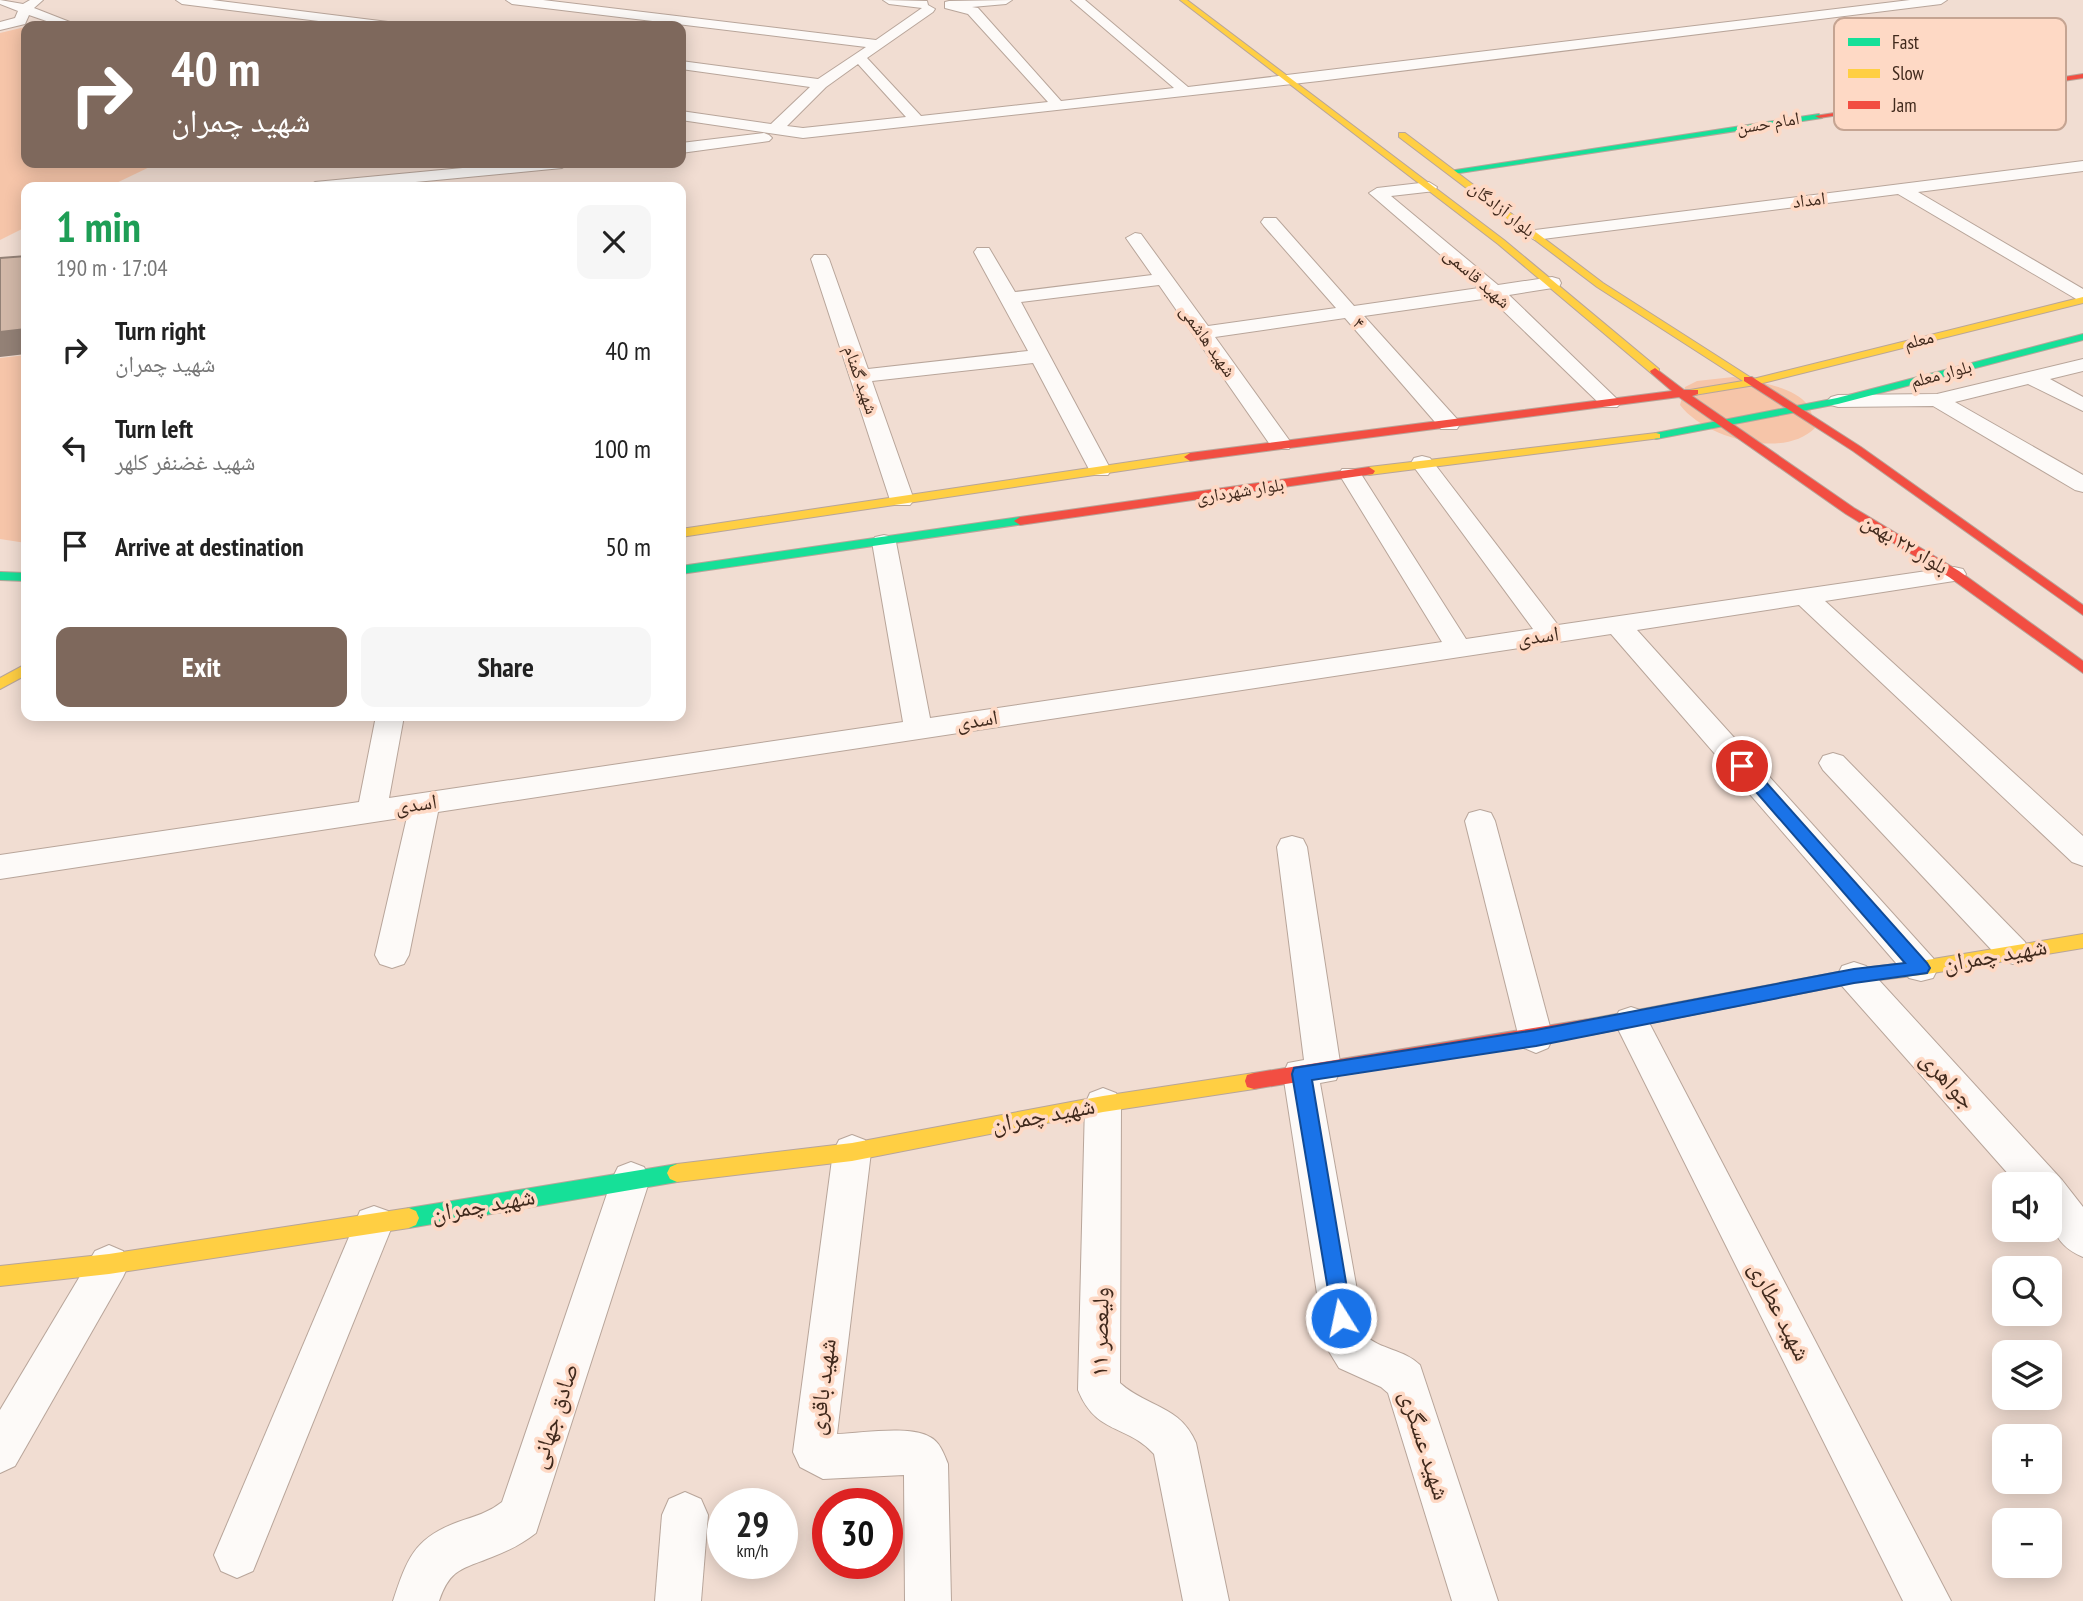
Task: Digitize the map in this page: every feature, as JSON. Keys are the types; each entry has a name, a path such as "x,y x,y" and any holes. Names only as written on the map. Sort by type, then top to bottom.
{"street":[{"path":"0,0 59,21"},
{"path":"0,26 20,22 25,8 38,0"},
{"path":"182,0 348,21"},
{"path":"512,0 877,44"},
{"path":"889,0 949,5 1006,0"},
{"path":"1077,0 1181,87"},
{"name":"بلوار آزادگان","path":"1183,0 1552,283 1682,394 1726,423"},
{"path":"686,147 1319,77 1941,0"},
{"path":"775,129 821,83 877,44 926,3"},
{"path":"285,21 323,5"},
{"path":"641,21 669,5"},
{"path":"949,5 973,12 1054,100"},
{"path":"859,57 918,121"},
{"path":"1298,62 1336,88"},
{"path":"686,66 821,83"},
{"name":"امام حسن","path":"1453,171 1834,114"},
{"path":"686,117 803,133"},
{"name":"بلوار آزادگان","path":"1388,125 1453,171 1600,285 1798,410"},
{"name":"امداد","path":"1535,234 2083,166"},
{"path":"363,182 496,168"},
{"name":"شهید قاسمی","path":"1429,187 1377,193 1494,291 1610,404"},
{"path":"1900,189 2083,298"},
{"name":"۴","path":"1270,222 1449,424"},
{"name":"شهید هاشمی","path":"1135,238 1281,444"},
{"path":"983,252 1100,470"},
{"name":"شهید گمنام","path":"820,259 902,500"},
{"path":"1010,298 1165,279"},
{"path":"1203,333 1552,283"},
{"name":"معلم","path":"1755,382 2083,298"},
{"name":"بلوار معلم","path":"1798,410 2083,337"},
{"path":"859,376 1038,356"},
{"path":"1838,401 1937,400 2083,366"},
{"path":"2032,378 2083,405"},
{"name":"بلوار شهرداری","path":"686,532 1281,444 1610,404 1755,382"},
{"path":"1937,400 2083,485"},
{"path":"1798,410 1857,449 2083,611"},
{"name":"بلوار شهرداری","path":"686,569 1422,463 1656,436 1798,410"},
{"name":"بلوار ۲۲ بهمن","path":"1726,423 1850,511 1954,574 2083,668"},
{"path":"1422,463 1550,634"},
{"path":"1350,474 1459,648"},
{"path":"884,542 918,729"},
{"name":"اسدی","path":"0,867 1954,574"},
{"path":"0,576 21,577"},
{"path":"1804,596 2083,854"},
{"path":"1617,624 1921,968"},
{"path":"5,682 21,672"},
{"path":"372,811 389,721"},
{"path":"1833,763 2013,951"},
{"path":"391,955 425,803"},
{"path":"1480,821 1536,1038"},
{"name":"شهید عسگری","path":"1292,848 1312,1071 1346,1345 1359,1361 1395,1369 1405,1380 1475,1601"},
{"name":"شهید چمران","path":"0,1276 108,1264 374,1224 631,1179 852,1152 1102,1104 1536,1038 1854,976 1921,968 2013,951 2079,947"},
{"name":"جواهری","path":"1854,976 2031,1172"},
{"name":"شهید عطاری","path":"1631,1021 1928,1601"},
{"name":"ولیعصر ۱۱","path":"1102,1104 1099,1390 1110,1404 1162,1430 1174,1443 1206,1601"},
{"name":"شهید باقری","path":"852,1152 815,1452 823,1457 917,1454 923,1458 926,1464 928,1601"},
{"name":"صادق جهانی","path":"416,1601 429,1565 447,1549 510,1527 520,1517 631,1179"},
{"path":"2062,1210 2083,1238"},
{"path":"237,1555 374,1224"},
{"path":"0,1451 108,1264"},
{"path":"678,1601 685,1515"}],"shaded area":[{"path":"21,28 21,168 148,168 118,182 21,182 21,230 0,240 0,33"},
{"path":"21,356 21,542 0,539 0,358"},
{"path":"1733,377 1773,385 1793,393 1808,405 1815,428 1801,438 1784,443 1745,441 1707,427 1680,405 1685,387 1697,381"}],"building":[{"path":"21,256 21,330 0,332 0,258"}],"traffic: fast":[{"path":"1453,171 1819,116"},
{"path":"1656,436 1838,401 2083,337"},
{"path":"686,569 1020,521"},
{"path":"0,576 21,577"},
{"path":"409,1218 677,1173"}],"traffic: slow":[{"path":"1183,0 1501,242 1655,371"},
{"path":"1402,135 1600,285 1748,379"},
{"path":"1694,392 1755,382 2083,300"},
{"path":"1369,471 1656,436"},
{"path":"686,532 1190,457"},
{"path":"0,684 21,672"},
{"path":"1595,1026 1854,976 1921,968 2083,941"},
{"path":"677,1173 852,1152 1103,1104 1254,1081"},
{"path":"0,1276 109,1264 409,1218"}],"traffic: jam":[{"path":"2066,79 2083,76"},
{"path":"1819,116 1834,114"},
{"path":"1655,371 1682,394 1850,511 1954,574 2083,668"},
{"path":"1748,379 1857,449 2083,611"},
{"path":"1190,457 1694,392"},
{"path":"1020,521 1369,471"},
{"path":"1254,1081 1595,1026"}],"route":[{"path":"1341,1318 1301,1074 1536,1038 1854,976 1921,968 1742,766"}]}
